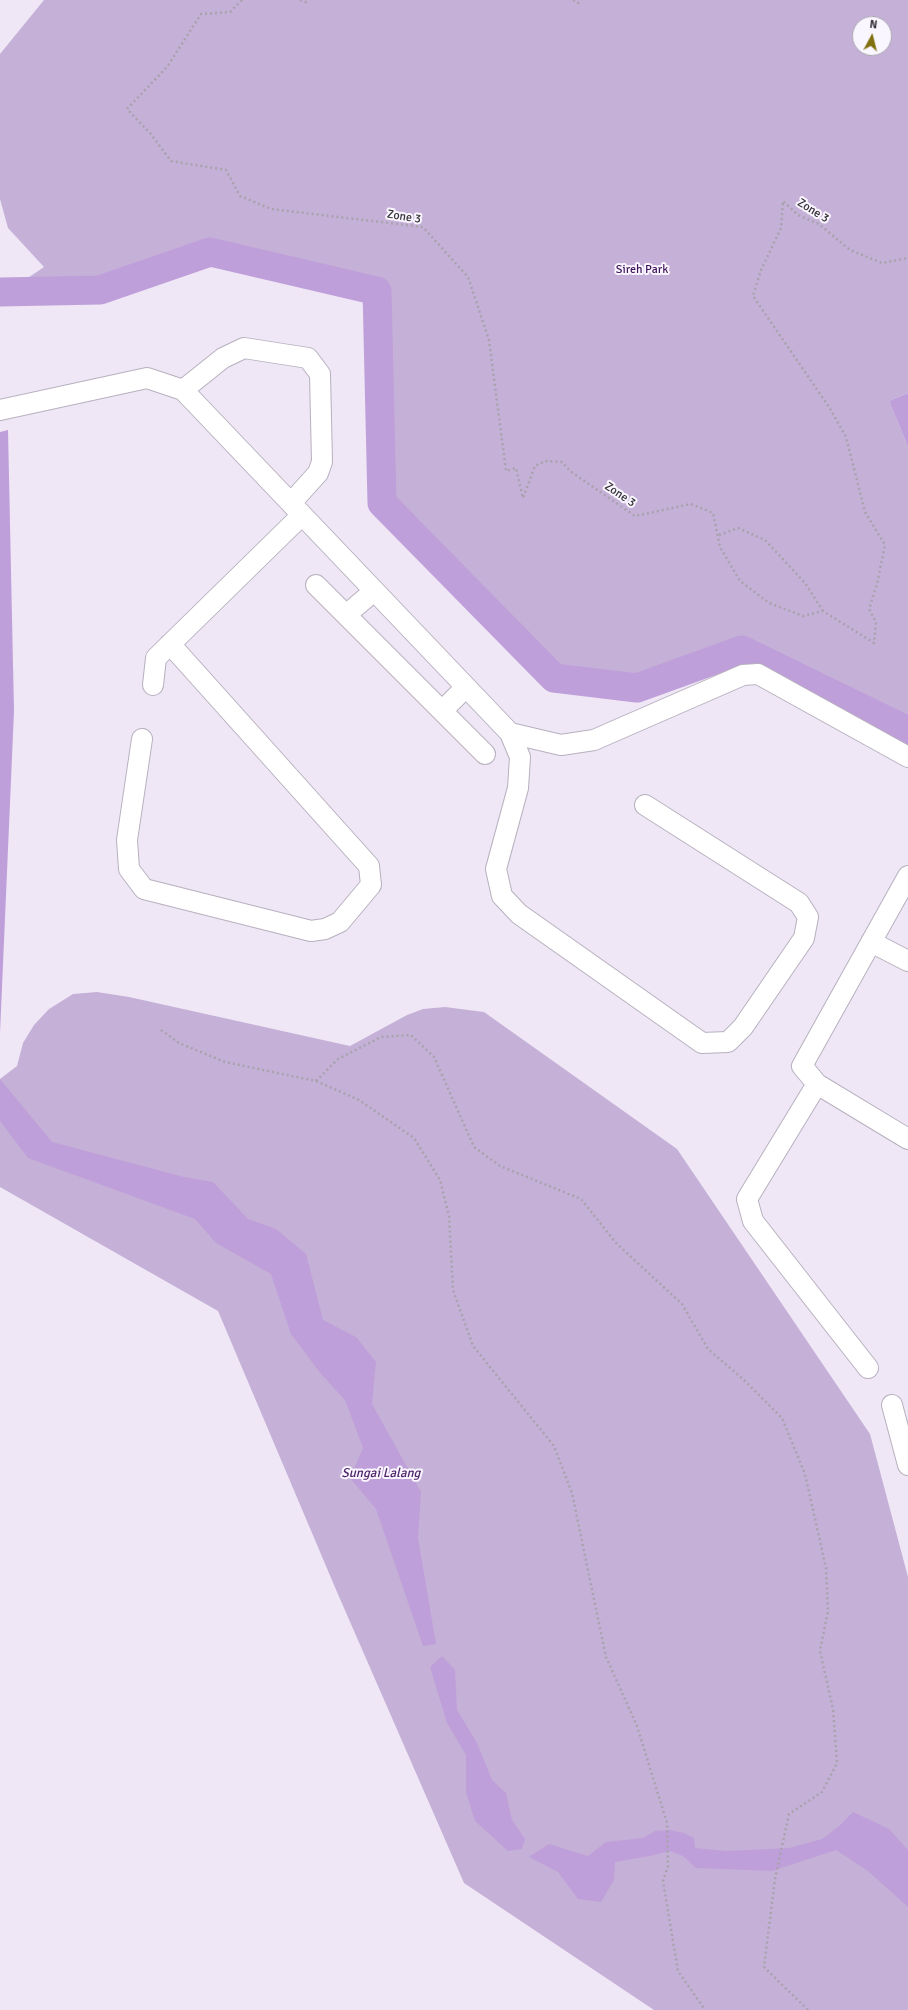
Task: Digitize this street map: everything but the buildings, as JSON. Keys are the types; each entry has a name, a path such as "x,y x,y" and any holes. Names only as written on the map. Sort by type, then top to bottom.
{"street":[{"path":"153,685 156,658 296,509 318,473 322,462 320,374 308,358 244,348 223,358 183,390"},
{"path":"0,410 147,378 183,390 510,733 520,757 518,788 496,869 502,896 519,914 702,1043 728,1042 743,1027 804,938 808,917 799,903 645,805"},
{"path":"316,585 485,754"},
{"path":"346,615 374,590"},
{"path":"142,739 127,840 129,869 144,889 311,931 325,929 340,922 371,885 369,866 170,644"},
{"path":"510,733 561,746 594,740 743,675 758,674 908,757"},
{"path":"442,711 466,688"},
{"path":"908,876 802,1066 817,1084 908,1139"},
{"path":"871,942 908,961"},
{"path":"817,1084 747,1199 753,1221 868,1368"},
{"path":"892,1405 908,1465"}],"path":[{"name":"Zone 3","path":"242,0 230,12 201,14 167,67 128,109 150,133 171,161 226,170 240,196 271,209 423,227 468,278 489,340 506,471 516,468 523,498 535,466 545,461 562,462 570,471 635,516 690,504 713,513 719,535 720,547 740,581 769,604 803,616 822,611 874,643 876,622 869,609 877,584 885,545 865,512 846,437 829,407 753,296 761,270 781,228 783,201 798,215 819,224 850,250 882,263 908,258"},
{"path":"300,0 306,2 308,0"},
{"path":"573,0 578,3 582,0"},
{"path":"719,535 738,528 765,540 805,583 822,611"},
{"path":"161,1030 179,1043 225,1062 316,1081 360,1100 414,1138 440,1180 449,1216 453,1290 473,1346 554,1446 572,1493 606,1657 637,1726 667,1823 668,1866 663,1881 678,1971 704,2010"},
{"path":"316,1081 338,1059 381,1037 411,1035 434,1058 474,1147 500,1166 581,1199 616,1243 682,1304 708,1349 744,1380 782,1418 805,1474 826,1568 828,1611 820,1651 833,1709 837,1763 822,1792 789,1814 775,1879 764,1967 808,2010"}],"green space":[{"name":"Sireh Park","path":"44,0 908,0 908,393 889,401 908,447 908,731 742,650 637,688 554,678 382,503 377,291 210,252 100,290 7,292 44,267 8,228 0,199 0,54"},
{"path":"97,992 129,997 350,1046 407,1015 423,1009 445,1007 484,1012 677,1149 870,1434 908,1577 908,2010 654,2010 464,1883 337,1592 218,1311 0,1187 0,1079 17,1066 23,1043 34,1025 49,1009 73,994"}],"water":[{"path":"908,393 908,447 889,401"},
{"path":"8,430 14,711 0,1033 0,432"},
{"name":"Sungai Lalang","path":"0,1079 52,1142 184,1177 213,1182 248,1219 276,1229 306,1254 323,1320 356,1337 376,1362 372,1404 421,1492 418,1538 436,1644 423,1646 376,1509 350,1478 363,1448 345,1400 321,1374 291,1334 271,1274 216,1243 195,1219 28,1158 0,1121"},
{"path":"442,1656 455,1670 457,1710 477,1743 492,1780 506,1793 512,1820 525,1839 522,1849 508,1851 475,1821 466,1792 466,1755 447,1723 430,1667"},
{"path":"853,1812 889,1829 908,1850 908,1907 868,1871 836,1850 772,1871 696,1868 683,1856 670,1851 615,1862 614,1880 601,1902 578,1899 558,1872 529,1857 549,1844 588,1856 606,1842 643,1838 655,1831 670,1830 684,1833 694,1838 695,1848 726,1851 789,1848 822,1839 838,1827"}],"waterway":[{"path":"0,292 100,290 210,252 377,291 382,503 554,678 637,688 742,650 908,731"}]}
